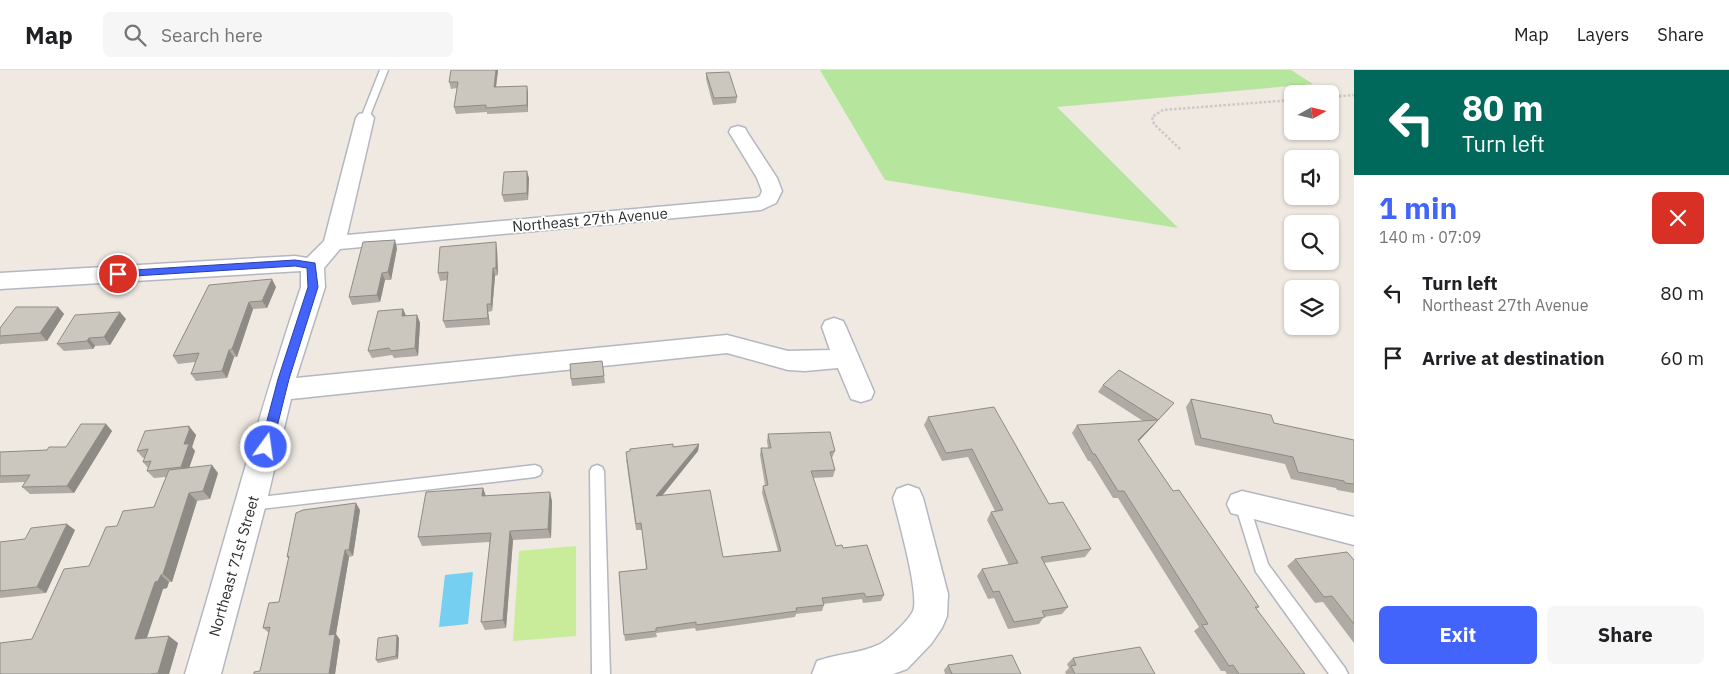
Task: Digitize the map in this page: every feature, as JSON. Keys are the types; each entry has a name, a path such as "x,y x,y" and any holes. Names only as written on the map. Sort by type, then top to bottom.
{"street":[{"path":"0,282 285,264 312,266 334,243 365,118"},
{"name":"Northeast 27th Avenue","path":"334,243 761,204 769,199 772,191 767,178 738,132"},
{"name":"Northeast 71st Street","path":"204,674 281,390 313,287 312,266"},
{"path":"834,326 862,392"},
{"path":"281,390 715,345 739,346 794,362 847,358"},
{"path":"851,672 894,656 919,632 930,616 931,594 908,498"},
{"path":"1242,504 1354,531"}],"lane":[{"path":"365,118 384,70"},
{"path":"251,504 535,471"},
{"path":"597,471 600,674"},
{"path":"1242,504 1261,567 1339,674"}],"path":[{"path":"1339,96 1354,95"},
{"path":"1180,149 1154,124 1152,117 1156,113 1164,110 1284,101"}],"green space":[{"path":"820,70 1291,70 1313,84 1284,85 1284,87 1057,107 1178,228 885,180"},
{"path":"576,546 576,636 513,641 519,551"}],"water":[{"path":"473,572 468,624 439,627 445,575"}],"building":[{"path":"451,70 496,70 494,87 527,86 527,105 486,108 486,105 454,107 458,82 449,82"},
{"path":"729,72 737,97 714,98 706,73"},
{"path":"527,171 527,193 502,195 504,172"},
{"path":"395,240 388,272 382,273 377,295 349,297 363,242"},
{"path":"496,242 496,268 493,268 491,304 487,304 488,318 443,321 448,272 438,273 440,247"},
{"path":"272,279 262,301 249,302 222,371 191,374 199,353 173,356 209,285"},
{"path":"16,307 58,307 40,333 0,336 0,328"},
{"path":"403,309 402,316 417,315 415,348 391,351 389,348 368,351 378,311"},
{"path":"120,312 104,337 57,344 75,315"},
{"path":"602,361 604,376 571,379 570,364"},
{"path":"1119,370 1174,403 1158,420 1103,385"},
{"path":"1191,399 1271,415 1274,423 1354,440 1354,484 1298,472 1293,457 1201,438"},
{"path":"994,407 1049,504 1063,502 1091,549 1041,557 1068,607 1042,611 1045,617 1014,622 999,591 993,592 982,569 1018,563 991,512 1003,510 972,449 946,453 928,417"},
{"path":"1158,420 1138,440 1173,491 1179,490 1259,607 1255,607 1305,674 1239,674 1233,665 1229,666 1202,625 1208,624 1124,491 1118,491 1095,454 1093,454 1077,425"},
{"path":"81,424 106,424 67,486 22,487 30,475 0,476 0,452 47,450 49,447 66,447"},
{"path":"189,426 184,444 189,444 181,467 147,471 151,461 143,462 148,449 137,451 145,431"},
{"path":"830,432 835,451 830,452 835,470 811,471 836,546 842,545 843,548 867,545 884,595 866,597 864,593 822,598 824,605 796,608 797,611 696,625 696,622 656,628 656,631 624,635 619,572 647,569 641,523 636,524 626,452 630,451 630,449 673,444 673,447 699,444 656,496 710,490 723,557 781,551 763,486 768,485 761,448 771,448 768,434"},
{"path":"212,465 203,491 189,493 163,574 155,582 135,639 169,636 158,673 0,674 0,643 32,639 64,569 89,566 106,527 117,526 123,511 154,507 169,470"},
{"path":"483,488 482,496 550,492 548,529 510,531 503,620 481,622 491,533 418,537 426,492"},
{"path":"356,503 349,550 345,550 329,635 335,634 329,674 254,674 254,672 260,671 270,627 263,628 269,603 279,602 296,513 303,510"},
{"path":"67,524 37,587 0,591 0,542 25,539 31,528"},
{"path":"1347,552 1354,560 1354,624 1332,596 1324,597 1295,559"},
{"path":"397,635 396,656 376,660 378,638"},
{"path":"1140,647 1155,674 1075,674 1071,666 1076,665 1073,658"},
{"path":"1012,655 1021,674 952,674 948,665"}],"route":[{"path":"118,274 295,263 312,266 313,287 283,379 266,447"}]}
